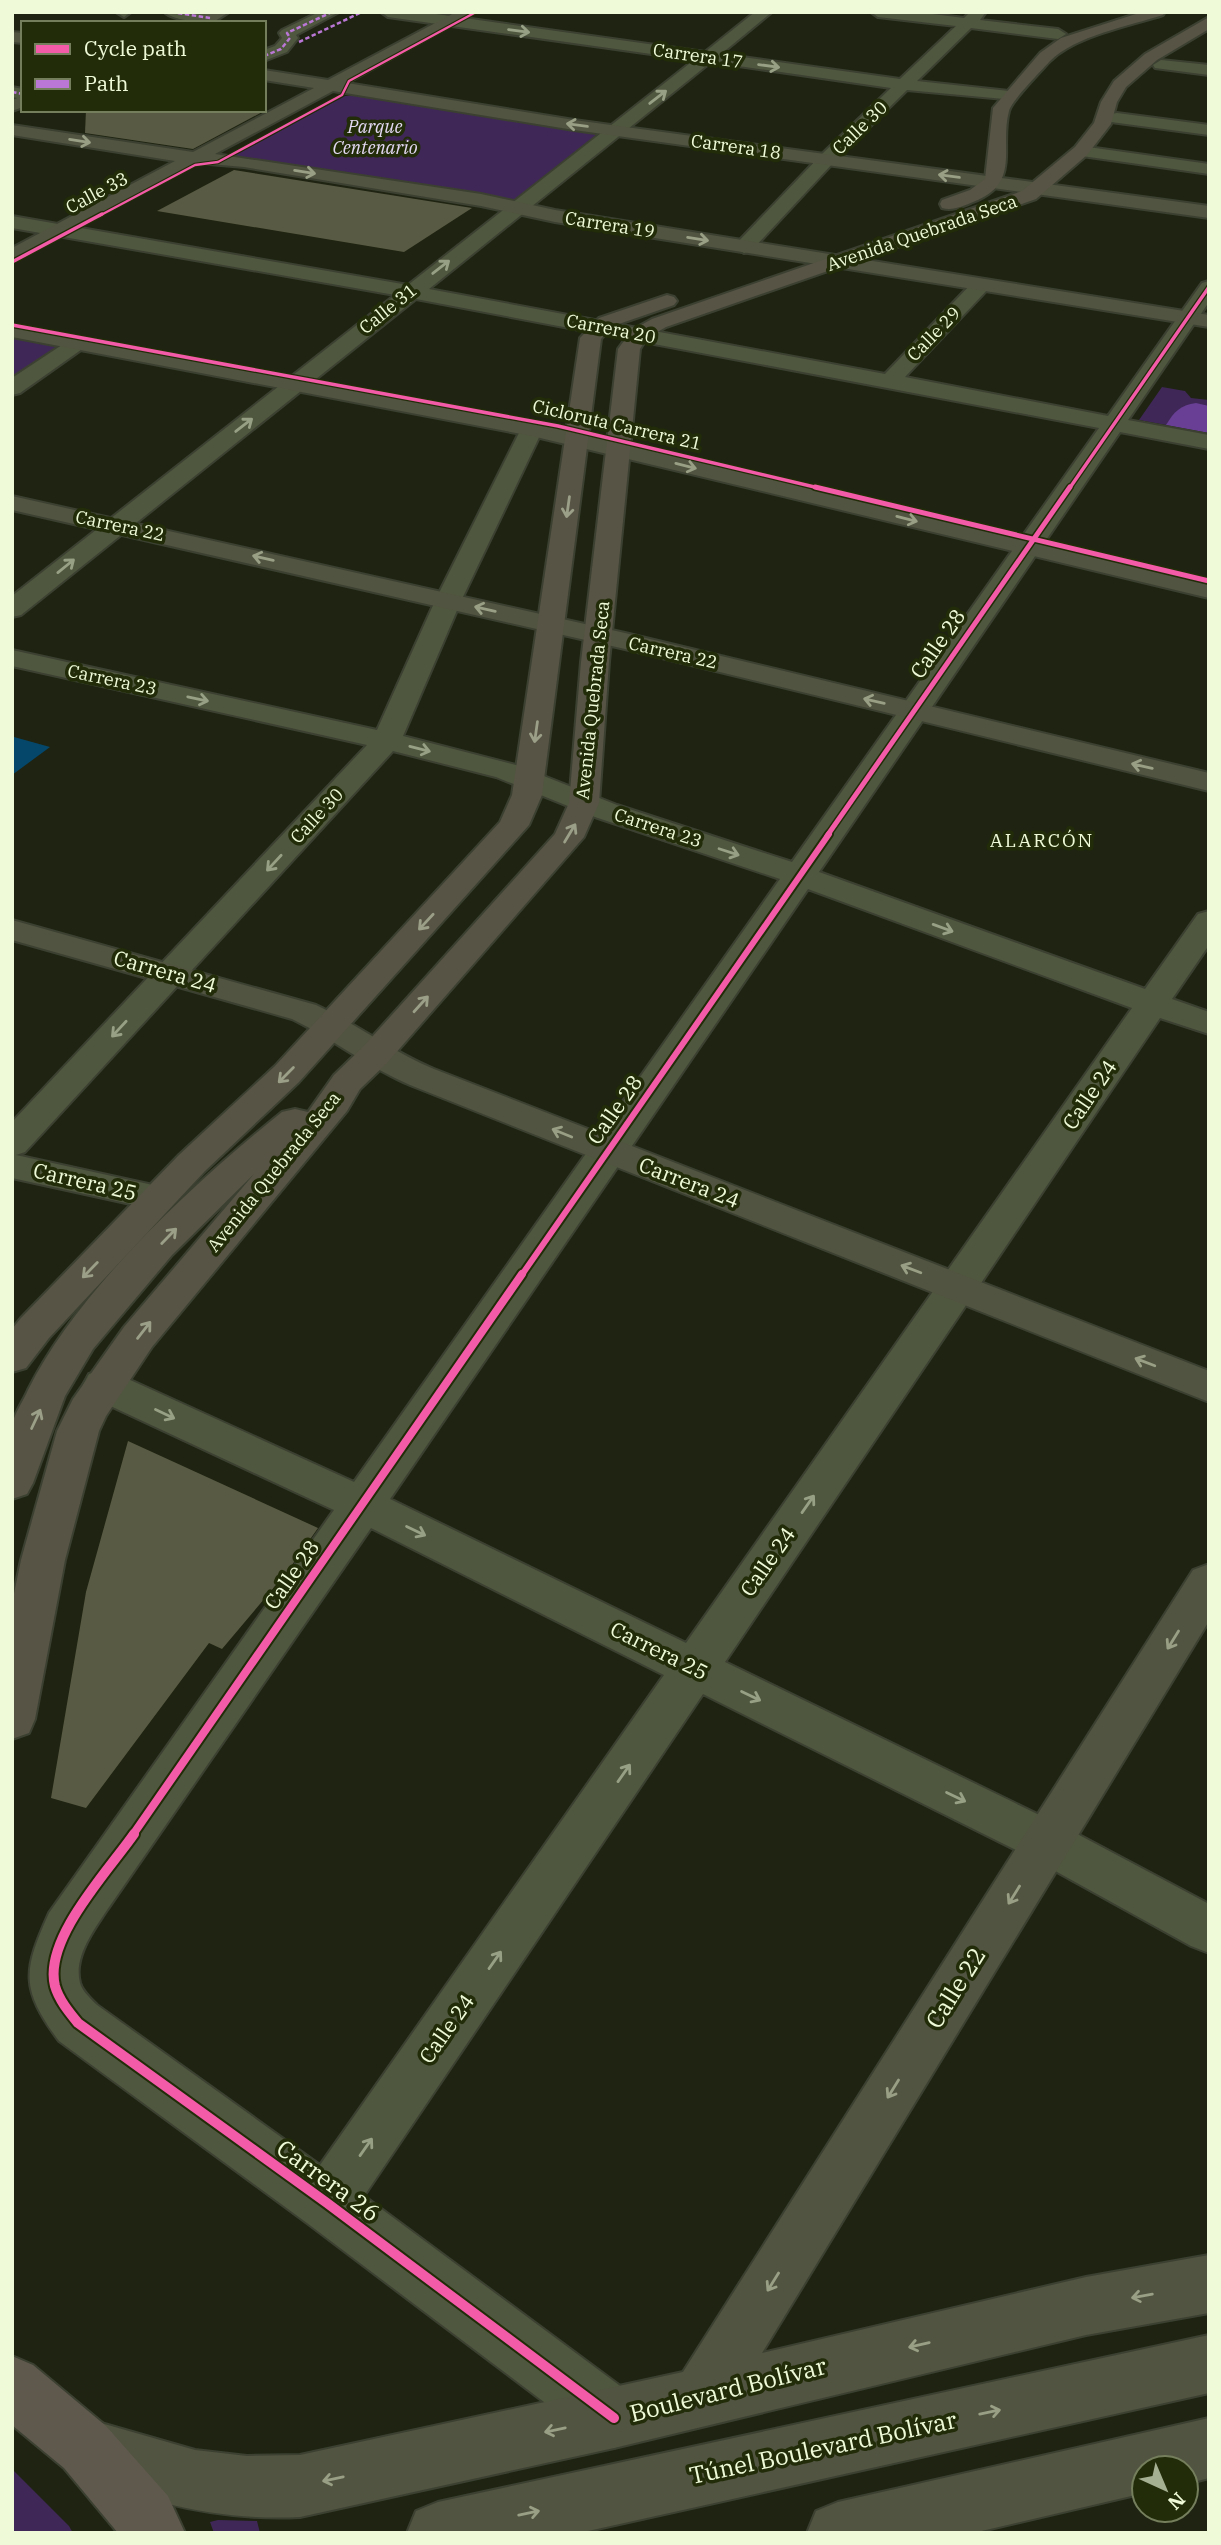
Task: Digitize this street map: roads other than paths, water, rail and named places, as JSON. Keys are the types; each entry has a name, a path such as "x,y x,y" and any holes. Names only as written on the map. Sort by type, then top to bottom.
{"highway":[{"path":"14,2384 85,2447 146,2518 154,2533"}],"main road":[{"path":"1021,60 1037,45 1058,34 1115,12"},
{"name":"Avenida Quebrada Seca","path":"599,327 625,315 966,198 993,182 996,174 1005,90 1067,41 1158,12"},
{"path":"1203,12 1209,13"},
{"name":"Avenida Quebrada Seca","path":"12,1719 43,1560 74,1443 88,1410 103,1385 162,1307 335,1103 346,1083 376,1055 569,837 584,803 598,635 629,349 639,334 659,323 1019,200 1040,188 1081,151 1102,124 1109,102 1120,84 1140,66 1209,22"},
{"path":"1081,151 1117,118 1161,65 1209,32"},
{"path":"13,1356 34,1328 158,1198 287,1074 514,825 523,810 578,439 590,338 599,327"},
{"path":"12,1483 26,1439 60,1367 98,1315 198,1206 288,1125 346,1083"}],"street":[{"path":"171,12 210,18"},
{"path":"266,55 281,49 290,38 287,33 332,12"},
{"path":"299,42 362,12"},
{"name":"Carrera 17","path":"387,12 904,85 1005,90"},
{"name":"Calle 33","path":"12,256 468,12"},
{"name":"Calle 31","path":"12,609 765,12"},
{"path":"878,12 974,18 1058,34"},
{"name":"Calle 30","path":"744,247 827,159 974,18"},
{"path":"1161,65 1209,71"},
{"name":"Carrera 18","path":"266,75 615,131 1209,212"},
{"path":"1117,118 1209,131"},
{"name":"Carrera 19","path":"12,130 196,158 244,162 798,256 1198,319"},
{"path":"1081,151 1209,169"},
{"name":"Carrera 20","path":"12,222 411,291 1209,442"},
{"name":"Calle 29","path":"888,383 981,285"},
{"name":"Calle 28","path":"55,1955 69,1927 1026,548 1112,425 1198,319 1209,287"},
{"path":"12,331 532,429 1209,590"},
{"path":"12,388 78,343"},
{"name":"Calle 30","path":"12,1144 387,741 447,601 532,429"},
{"name":"Carrera 22","path":"12,503 598,635 1209,782"},
{"name":"Carrera 23","path":"12,658 387,741 506,771 584,803 799,875 1209,1024"},
{"name":"Calle 24","path":"327,2203 1209,921"},
{"name":"Carrera 24","path":"12,930 304,1012 332,1025 376,1055 422,1077 1209,1387"},
{"name":"Carrera 25","path":"12,1166 158,1198"},
{"name":"Carrera 25","path":"103,1385 362,1504 1047,1842 1209,1930"},
{"name":"Calle 22","path":"703,2395 1209,1582"},
{"name":"Carrera 26","path":"55,1955 54,1983 64,2004 78,2023 327,2203 614,2417"},
{"name":"Boulevard Bolívar","path":"85,2447 148,2470 211,2485 267,2490 300,2486 614,2417 1086,2306 1209,2284"},
{"name":"Túnel Boulevard Bolívar","path":"438,2533 1209,2364"},
{"path":"839,2533 1209,2448"}],"water":[{"path":"14,737 50,747 12,775 12,739"}],"district":[{"name":"ALARCÓN","path":"1042,840"}],"park label":[{"name":"Parque Centenario","path":"375,137"}]}
